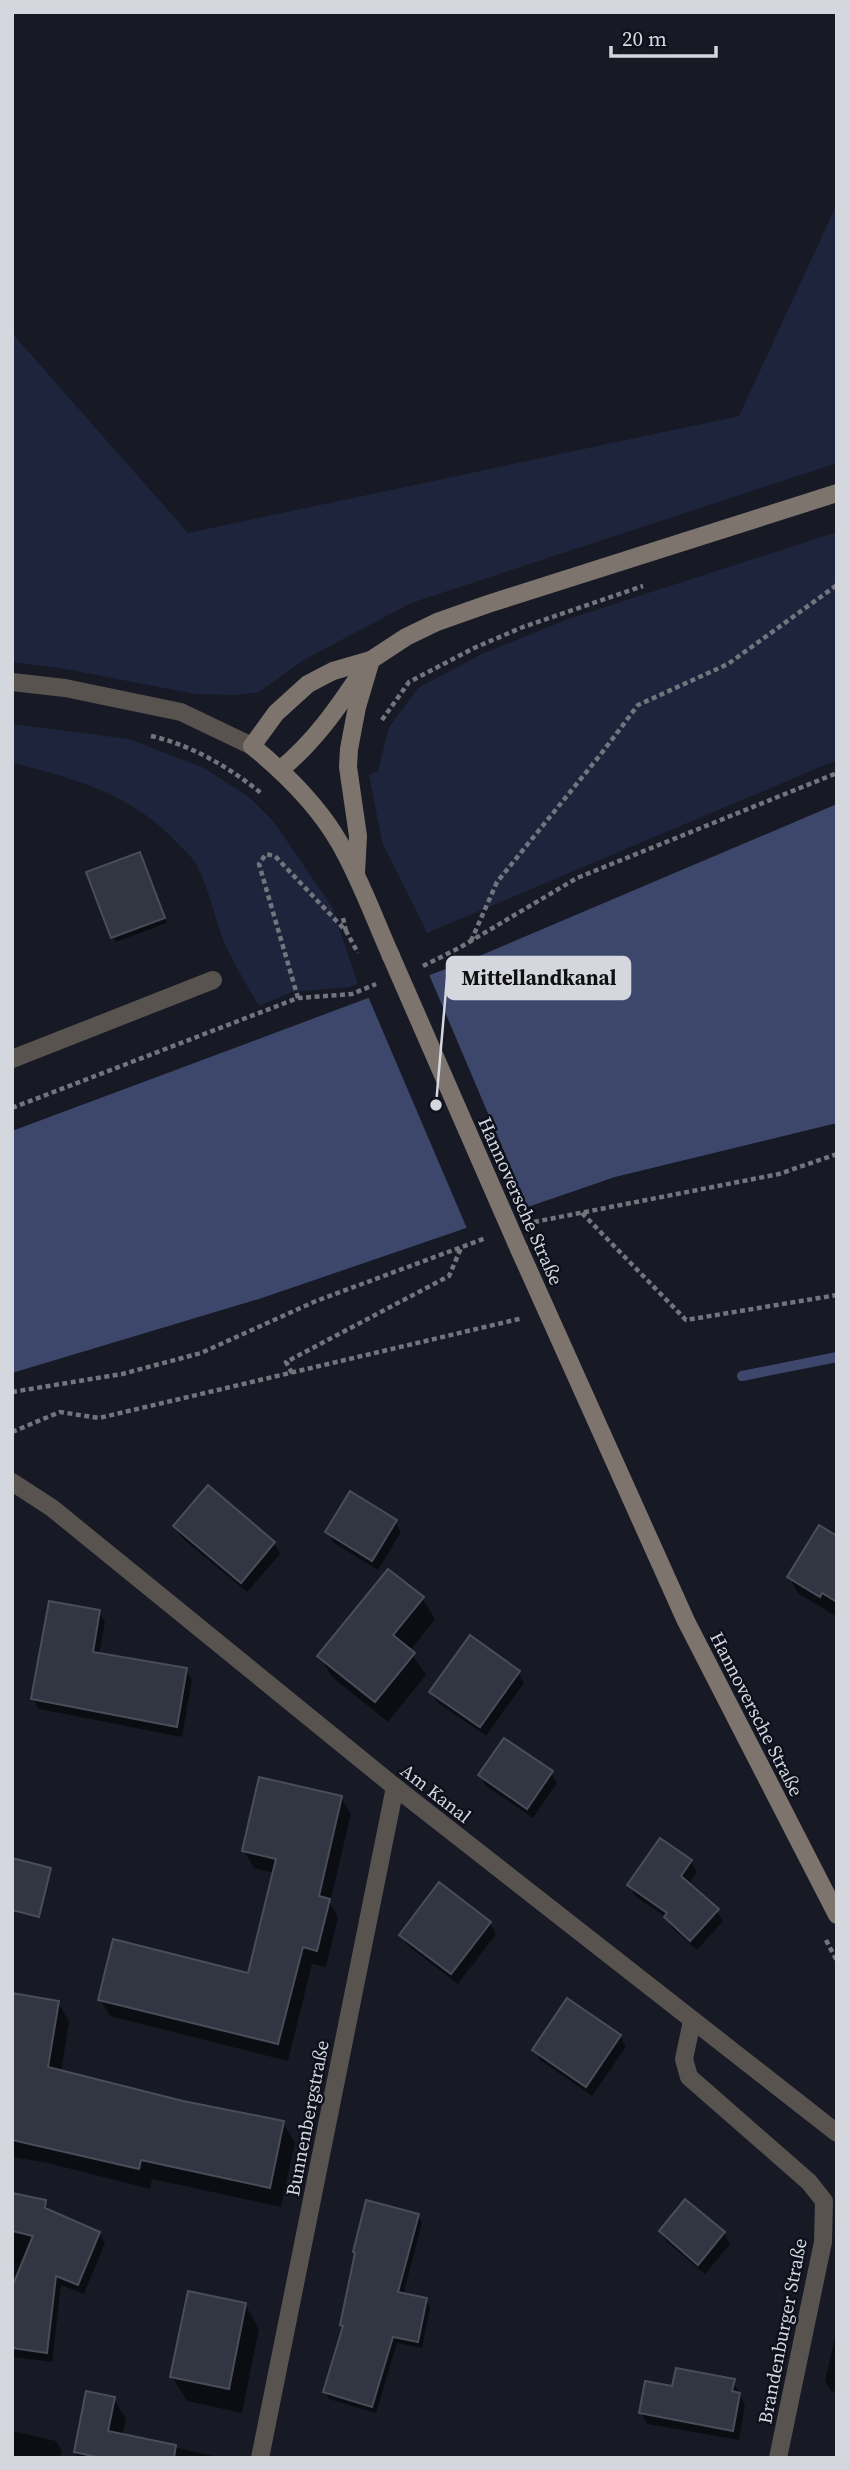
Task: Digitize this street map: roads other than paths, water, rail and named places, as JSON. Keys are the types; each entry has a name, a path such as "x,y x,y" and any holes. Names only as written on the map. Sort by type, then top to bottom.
{"main road":[{"path":"251,746 276,713 308,684 332,671 370,660 406,637 437,622 837,493"},
{"path":"281,769 304,750 335,713 370,660"},
{"path":"356,876 358,836 348,767 349,749 370,660"},
{"name":"Hannoversche Straße","path":"251,746 281,769 300,789 338,840 686,1621 837,1916"}],"street":[{"name":"Hannoversche Straße","path":"12,682 65,688 181,712 251,746"},
{"path":"12,1059 213,980"},
{"name":"Am Kanal","path":"12,1482 52,1508 394,1787 837,2133"},
{"name":"Bunnenbergstraße","path":"260,2458 394,1787"},
{"name":"Brandenburger Straße","path":"692,2021 684,2059 689,2077 809,2182 824,2201 823,2242 778,2458"}],"waterway":[{"path":"742,1376 837,1357"}],"place":[{"name":"Mittellandkanal","path":"436,1105"}]}
